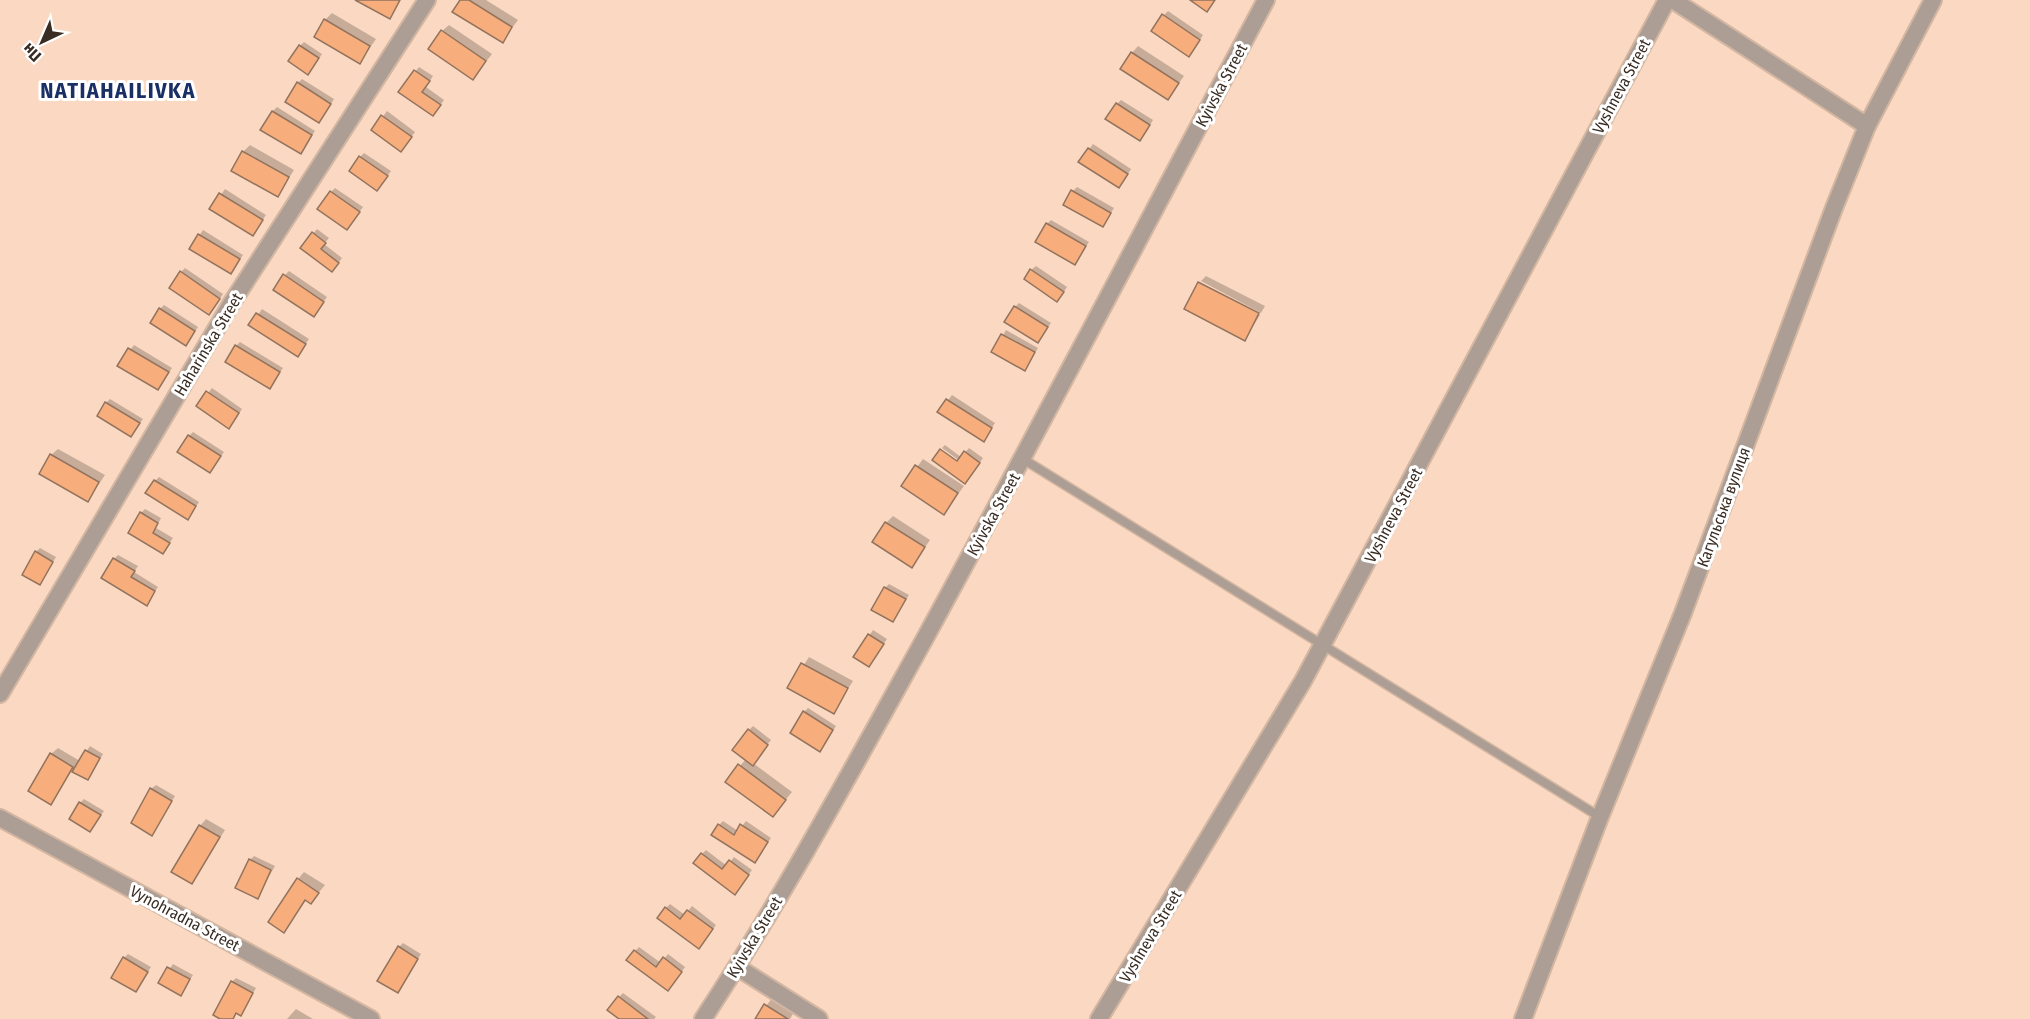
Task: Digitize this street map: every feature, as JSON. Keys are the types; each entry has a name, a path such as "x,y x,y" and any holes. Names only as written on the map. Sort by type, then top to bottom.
{"street":[{"name":"Haharinska Street","path":"0,694 231,304 427,0"},
{"name":"Kyivska Street","path":"703,1019 737,967 873,732 1023,459 1266,0"},
{"name":"Vyshneva Street","path":"1099,1019 1322,646 1667,0"},
{"path":"1673,0 1867,126"},
{"name":"Кагульська вулиця","path":"1523,1019 1600,817 1683,613 1867,126 1933,0"},
{"name":"Vynohradna Street","path":"0,818 371,1019"},
{"path":"737,967 819,1019"}],"lane":[{"path":"1023,459 1600,817"}],"building":[{"path":"355,0 400,0 390,19"},
{"path":"460,0 469,0 512,27 503,43 452,12"},
{"path":"1190,0 1215,0 1207,12"},
{"path":"1162,14 1200,40 1189,57 1151,31"},
{"path":"324,19 370,46 360,64 314,37"},
{"path":"441,30 486,61 473,80 428,49"},
{"path":"299,45 319,58 308,75 288,61"},
{"path":"1131,52 1179,83 1168,100 1120,69"},
{"path":"414,70 430,81 422,92 441,105 433,116 398,92"},
{"path":"297,82 331,104 319,123 285,102"},
{"path":"1116,103 1150,125 1140,141 1105,119"},
{"path":"272,111 312,135 301,154 260,130"},
{"path":"381,115 412,137 401,152 371,130"},
{"path":"1088,148 1128,174 1119,188 1078,162"},
{"path":"242,151 289,177 278,197 231,171"},
{"path":"359,156 388,176 377,191 349,171"},
{"path":"1071,190 1111,213 1103,227 1063,205"},
{"path":"330,191 360,212 347,230 317,209"},
{"path":"219,193 263,220 253,236 209,209"},
{"path":"1046,223 1086,246 1075,265 1035,242"},
{"path":"312,232 326,243 321,249 339,263 332,272 300,248"},
{"path":"198,234 240,259 231,274 189,249"},
{"path":"1030,269 1064,292 1057,302 1024,279"},
{"path":"180,271 220,299 209,315 169,288"},
{"path":"283,274 324,302 314,317 273,290"},
{"path":"1198,282 1259,313 1245,341 1184,309"},
{"path":"1014,306 1048,327 1038,343 1004,322"},
{"path":"159,308 195,331 186,346 150,323"},
{"path":"256,313 306,344 298,357 248,325"},
{"path":"1001,334 1035,352 1025,371 991,352"},
{"path":"235,345 280,372 270,389 225,362"},
{"path":"128,348 169,372 158,390 117,366"},
{"path":"206,391 239,413 229,429 196,406"},
{"path":"946,399 992,428 984,442 937,412"},
{"path":"105,402 140,423 131,437 97,416"},
{"path":"188,435 221,456 210,473 177,452"},
{"path":"940,449 957,461 964,451 980,463 965,484 932,460"},
{"path":"50,454 99,482 88,502 39,474"},
{"path":"915,465 958,493 944,515 901,486"},
{"path":"154,480 196,506 188,520 145,493"},
{"path":"140,512 158,523 153,533 170,543 163,554 128,533"},
{"path":"885,522 925,547 912,568 872,542"},
{"path":"35,551 53,562 40,585 22,575"},
{"path":"113,558 135,571 131,577 155,591 147,606 101,578"},
{"path":"884,587 906,599 893,622 871,610"},
{"path":"868,634 884,644 869,667 853,657"},
{"path":"801,663 848,688 834,714 787,688"},
{"path":"803,711 833,730 820,752 790,733"},
{"path":"748,729 768,745 753,766 732,750"},
{"path":"85,750 100,758 88,780 72,772"},
{"path":"50,753 73,767 51,805 28,791"},
{"path":"738,764 786,800 773,817 725,782"},
{"path":"150,788 172,801 152,836 131,823"},
{"path":"79,802 101,815 90,832 69,819"},
{"path":"718,824 734,835 740,824 768,842 755,863 711,835"},
{"path":"199,825 220,837 192,884 171,872"},
{"path":"701,853 722,869 729,860 749,875 735,895 693,863"},
{"path":"249,859 271,870 258,899 235,888"},
{"path":"297,878 319,893 311,904 305,900 284,933 268,922"},
{"path":"665,907 680,919 687,910 713,929 699,949 657,918"},
{"path":"398,946 418,959 398,993 377,981"},
{"path":"634,950 656,967 663,957 682,972 668,991 626,960"},
{"path":"123,957 148,972 136,992 111,978"},
{"path":"167,967 190,979 181,996 158,983"},
{"path":"231,981 253,993 241,1016 236,1013 233,1019 220,1019 213,1015"},
{"path":"618,996 648,1019 619,1019 607,1010"},
{"path":"764,1004 788,1019 755,1019"}],"district":[{"name":"NATIAHAILIVKA","path":"118,90"}]}
